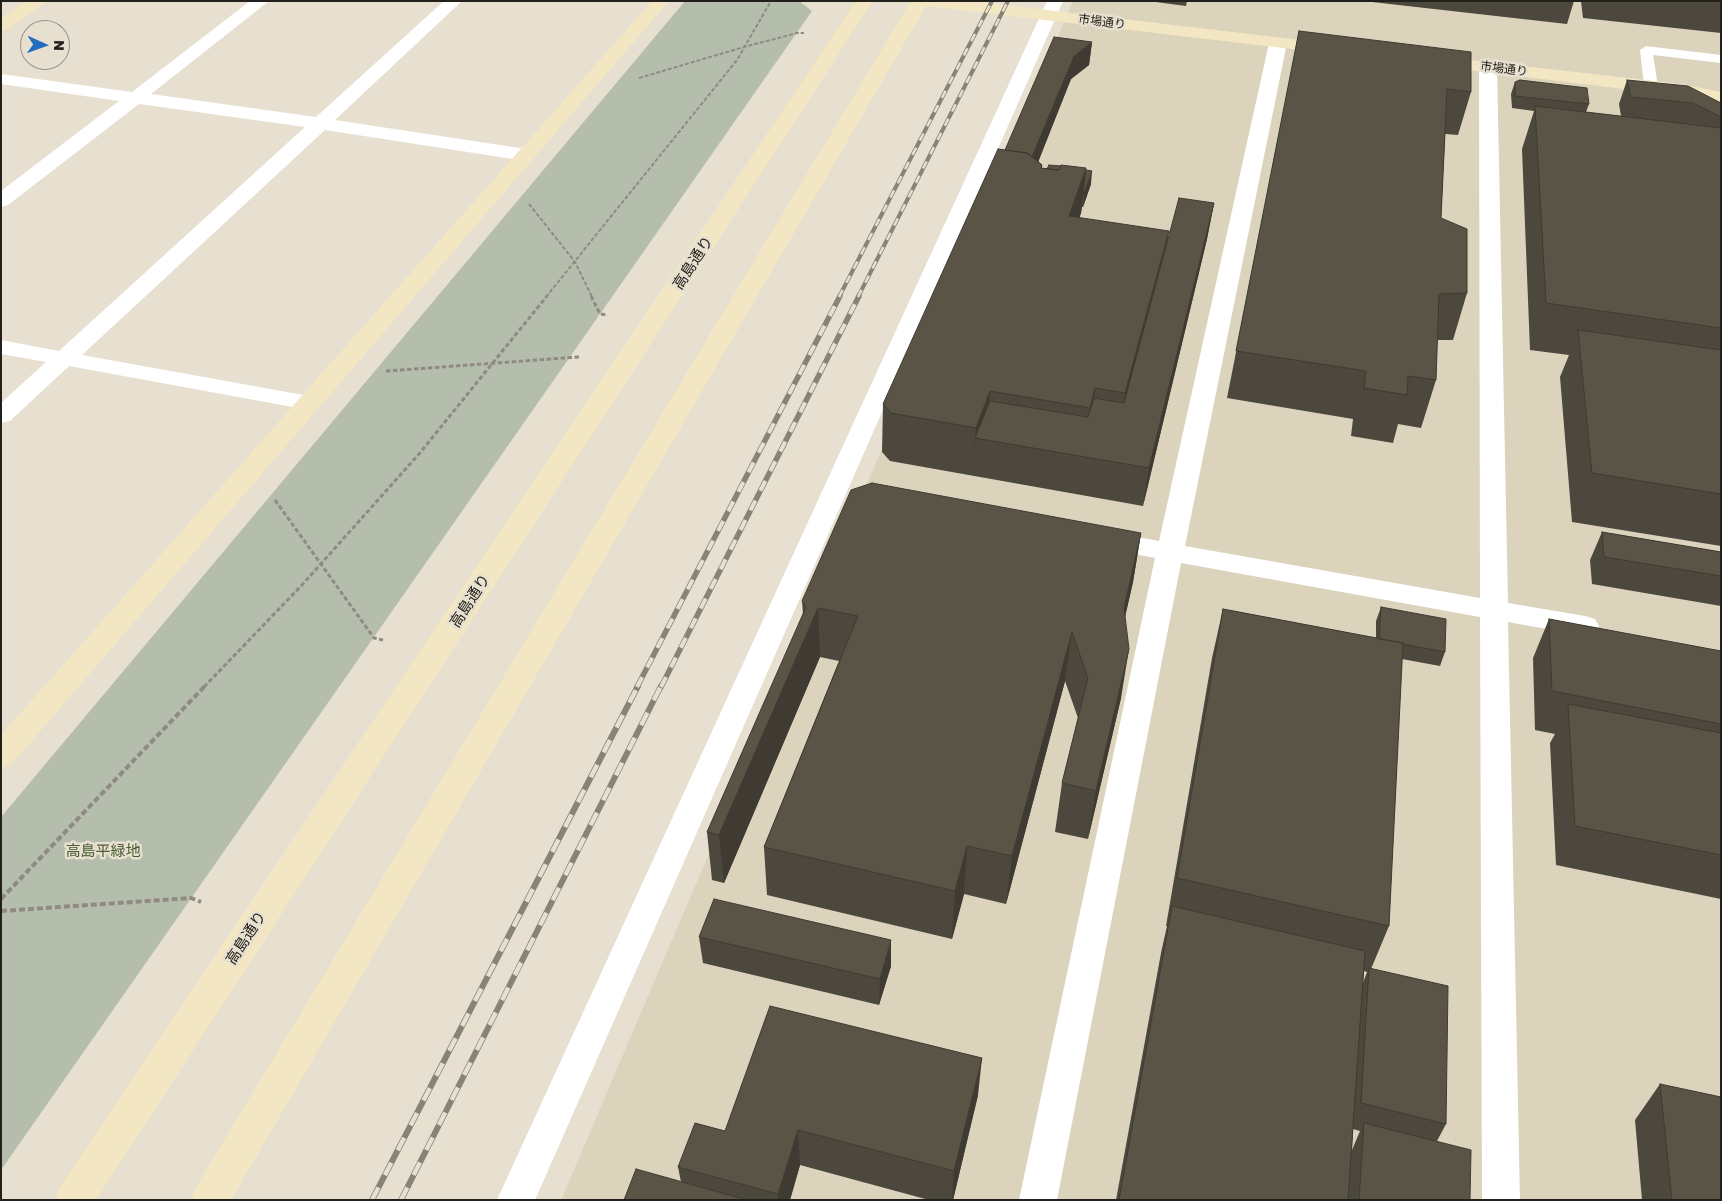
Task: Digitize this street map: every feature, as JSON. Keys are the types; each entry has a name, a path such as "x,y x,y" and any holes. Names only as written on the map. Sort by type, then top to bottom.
{"main road":[{"path":"1,26 39,1"},
{"path":"1,756 661,1"},
{"name":"高島通り","path":"74,1200 865,1"},
{"path":"210,1200 920,1"},
{"name":"市場通り","path":"926,1 1051,8 1278,43 1354,52"},
{"name":"市場通り","path":"1422,59 1650,86 1721,98"}],"street":[{"path":"1,202 261,1"},
{"path":"1,416 454,1"},
{"path":"516,1200 1051,8"},
{"path":"1038,1200 1170,552 1278,43"},
{"path":"1488,67 1501,1200"},
{"path":"1,79 526,155"},
{"path":"1,347 310,403"},
{"path":"833,491 862,496"},
{"path":"1084,536 1607,630"}],"lane":[{"path":"1650,86 1646,50 1721,59"}],"path":[{"path":"1,899 320,564 419,454 737,60 771,1"},
{"path":"581,93 615,86 744,47 797,33 804,34"},
{"path":"529,204 575,262 600,314 608,315"},
{"path":"385,371 579,357"},
{"path":"272,496 374,638 383,640"},
{"path":"1,911 191,898 201,902"}],"shaded area":[{"path":"1073,1 1721,1 1721,1200 561,1200"}],"green space":[{"name":"高島平緑地","path":"685,1 799,1 812,11 1,1170 1,817"}],"building":[{"path":"1299,31 1471,52 1471,92 1447,89 1441,218 1467,229 1467,293 1439,294 1436,380 1408,376 1407,395 1364,388 1366,371 1236,351"},
{"path":"1054,37 1092,42 1074,56 1032,157 1027,153 1005,150"},
{"path":"1520,80 1587,88 1589,104 1515,96 1515,82"},
{"path":"1627,80 1688,86 1721,103 1721,117 1693,103 1631,97"},
{"path":"1535,106 1721,128 1721,328 1546,303"},
{"path":"998,149 1027,153 1042,165 1041,168 1059,170 1061,165 1086,168 1069,216 1169,231 1125,393 1095,388 1090,408 990,391 976,428 891,413 883,404"},
{"path":"1049,165 1061,166 1059,170 1047,169"},
{"path":"1086,170 1092,171 1083,194"},
{"path":"1179,198 1214,203 1149,468 975,438 990,401 1088,417 1094,398 1124,403"},
{"path":"1578,330 1721,350 1721,494 1592,473"},
{"path":"872,483 1141,533 1124,608 1129,649 1096,791 1062,783 1088,678 1072,632 1012,856 967,846 955,891 764,847 858,616 818,608 719,835 707,832 806,607 802,601 851,490"},
{"path":"1602,532 1721,552 1721,576 1604,557"},
{"path":"1381,607 1446,619 1445,652 1379,639"},
{"path":"1223,609 1403,643 1389,926 1177,878"},
{"path":"1549,619 1721,651 1721,724 1552,691"},
{"path":"1568,704 1721,733 1721,855 1575,826"},
{"path":"714,899 891,940 880,979 699,937"},
{"path":"1172,906 1365,951 1348,1200 1119,1200"},
{"path":"1369,968 1448,986 1446,1124 1361,1103"},
{"path":"770,1006 982,1058 954,1171 798,1130 778,1194 678,1167 695,1123 725,1131"},
{"path":"1660,1084 1721,1097 1721,1200 1672,1200"},
{"path":"1364,1123 1471,1150 1470,1200 1359,1200"},
{"path":"636,1169 747,1200 624,1200"}],"railway":[{"path":"839,297 992,1"},
{"path":"858,297 1008,1"},
{"path":"637,687 840,296"},
{"path":"661,687 859,296"},
{"path":"372,1200 638,686"},
{"path":"401,1200 661,686"}]}
